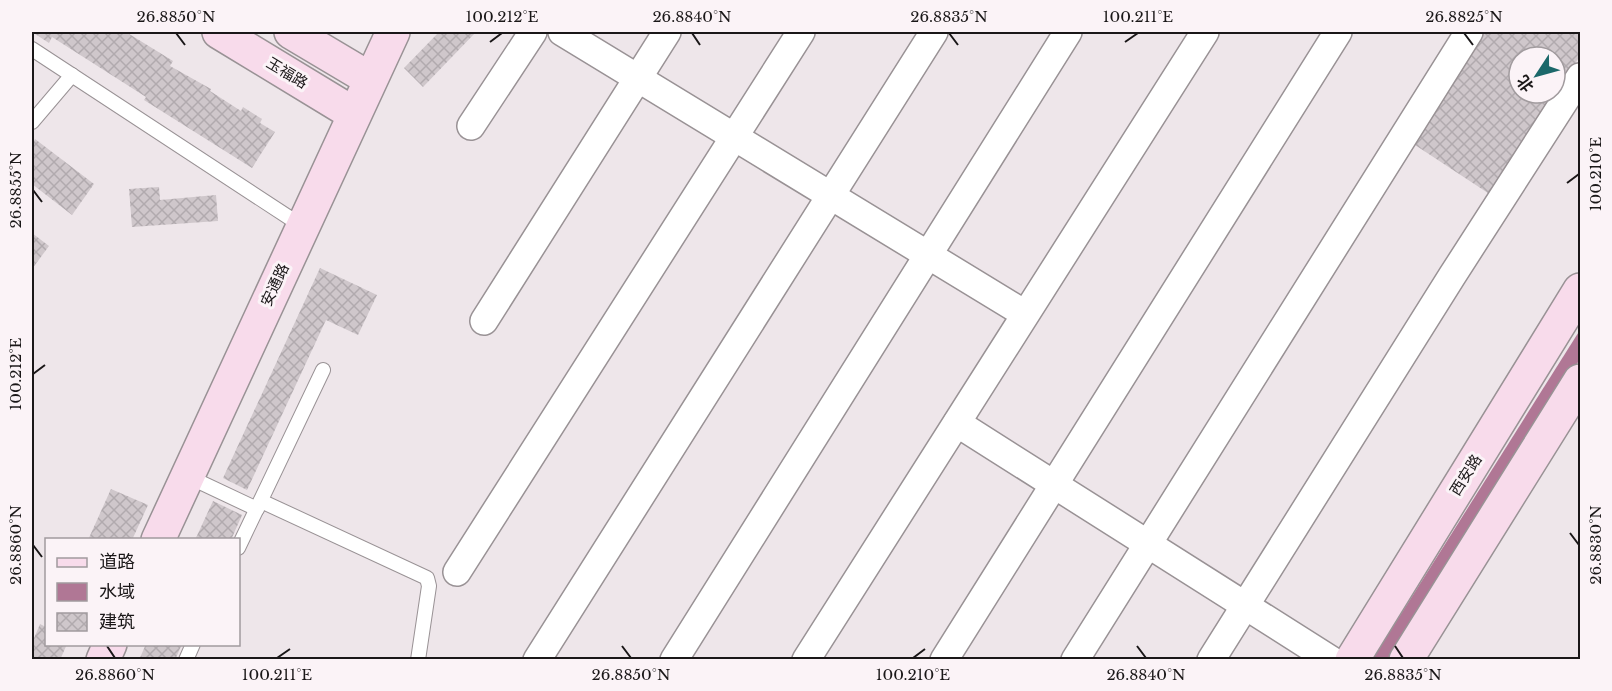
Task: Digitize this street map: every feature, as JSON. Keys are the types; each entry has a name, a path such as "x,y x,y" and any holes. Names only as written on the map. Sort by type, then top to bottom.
{"street":[{"name":"玉福路","path":"219,32 354,114"},
{"path":"291,32 370,79"},
{"name":"安通路","path":"159,538 393,32"},
{"path":"471,126 533,32"},
{"path":"562,32 1025,314"},
{"path":"484,321 667,32"},
{"path":"457,572 801,32"},
{"path":"537,660 934,32"},
{"path":"674,660 1068,32"},
{"path":"806,660 1205,32"},
{"path":"944,660 1338,32"},
{"path":"1075,660 1469,32"},
{"path":"1211,660 1452,276 1581,77"},
{"name":"西安路","path":"1352,660 1581,290"},
{"path":"1406,660 1581,381"},
{"path":"957,423 1331,660"},
{"path":"103,660 110,646"}],"lane":[{"path":"32,49 302,226"},
{"path":"32,122 72,75"},
{"path":"240,544 323,370"},
{"path":"187,476 427,578 429,586 418,660"},
{"path":"186,660 193,646"}],"water":[{"path":"1580,330 1580,359 1390,659 1372,660"}],"building":[{"path":"32,32 126,32 173,61 170,66 211,89 210,91 241,111 243,107 262,119 260,123 275,132 252,168 144,100 146,97 52,37 49,43"},
{"path":"439,32 476,32 423,87 404,68"},
{"path":"1484,32 1580,32 1580,56 1567,76 1567,45 1507,45 1507,105 1549,105 1491,195 1412,143"},
{"path":"35,139 94,184 72,215 32,184 32,145"},
{"path":"159,187 160,200 216,195 218,221 132,227 129,189"},
{"path":"32,233 49,246 32,269"},
{"path":"320,268 377,295 358,335 326,320 247,490 223,478"},
{"path":"111,489 148,505 133,538 89,538"},
{"path":"213,501 242,515 232,538 196,538"},
{"path":"40,624 45,626 45,646 66,646 60,660 32,660 32,643"},
{"path":"145,646 181,646 175,660 139,660"}]}
